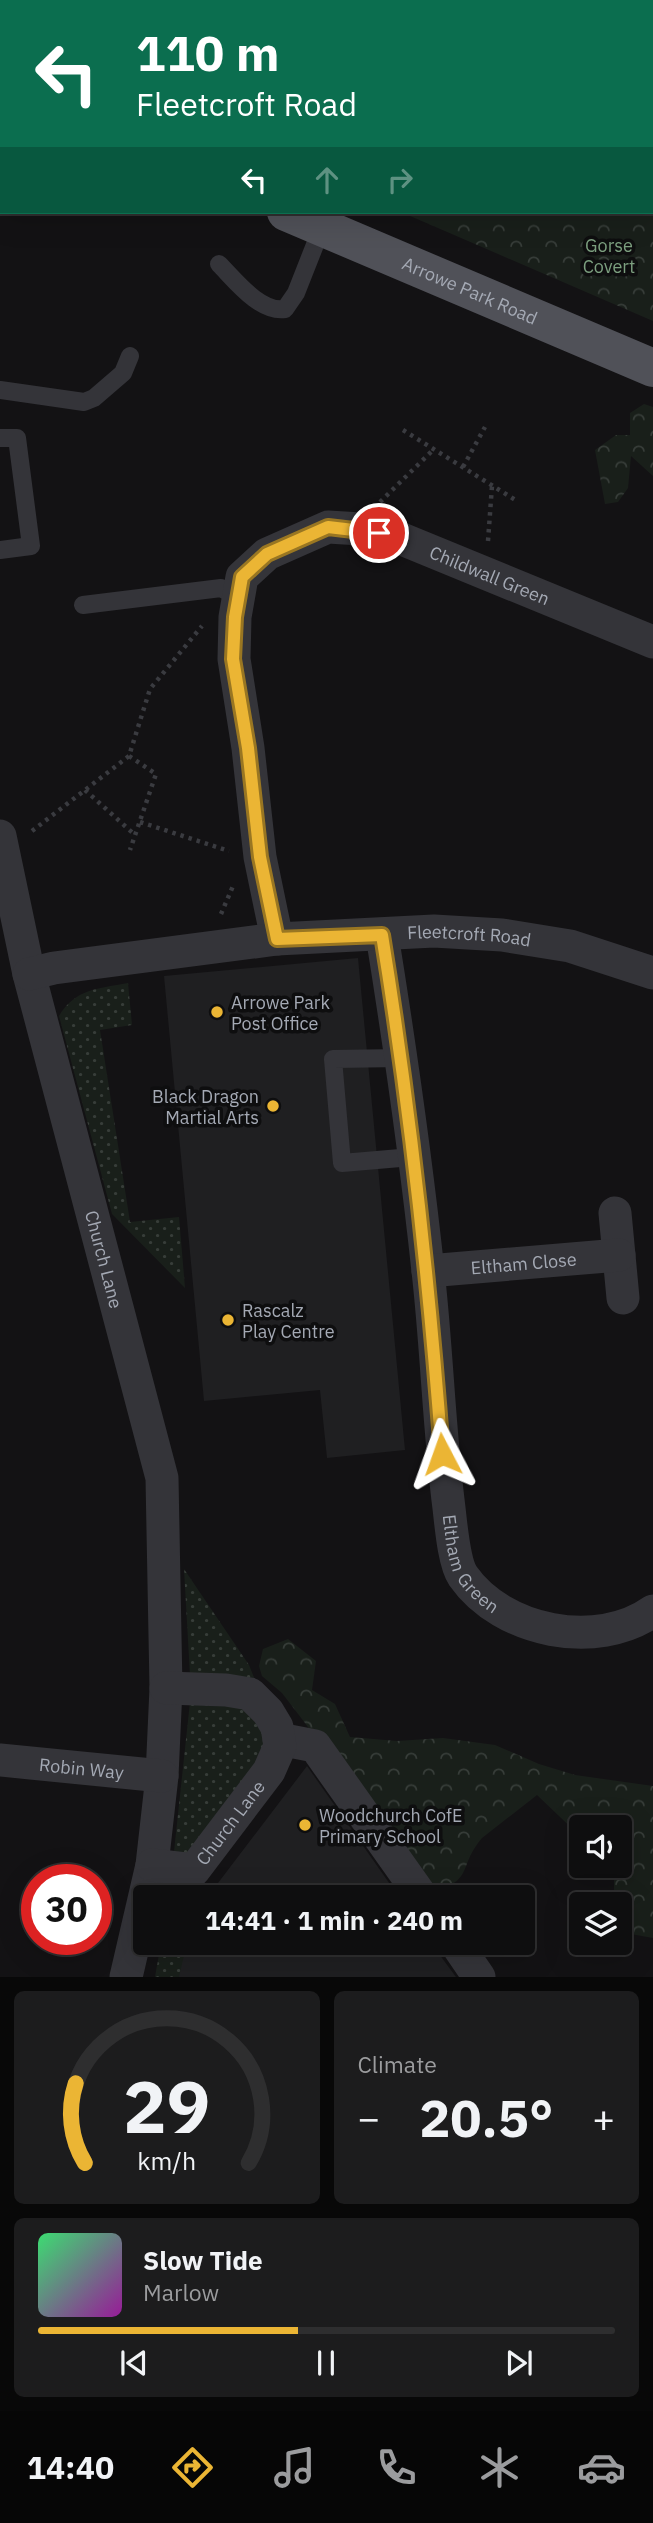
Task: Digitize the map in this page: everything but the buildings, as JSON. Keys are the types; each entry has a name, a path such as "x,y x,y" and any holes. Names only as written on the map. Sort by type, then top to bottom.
{"main road":[{"name":"Arrowe Park Road","path":"290,214 653,368"}],"street":[{"name":"Childwall Green","path":"277,939 253,857 248,748 233,659 234,595 242,577 267,554 328,527 352,528 397,537 653,642"},
{"name":"Church Lane","path":"15,834 29,974 162,1478 166,1688 162,1776 152,1865 126,1977"},
{"name":"Fleetcroft Road","path":"29,974 54,968 277,939 435,931 502,935 570,946 653,973"},
{"name":"Eltham Green","path":"382,935 402,1058 428,1271 442,1454 452,1532 462,1574 499,1610 553,1631 582,1633 609,1629 643,1618 653,1611"},
{"path":"615,1213 623,1298"},
{"name":"Eltham Close","path":"428,1271 620,1255"},
{"path":"166,1688 226,1689 250,1694 268,1712 277,1727 279,1739 314,1746 413,1885"},
{"name":"Church Lane","path":"152,1865 194,1870 269,1771 279,1739"},
{"name":"Robin Way","path":"0,1760 162,1776"},
{"path":"464,1955 479,1977"}],"lane":[{"path":"219,264 257,299 272,308 285,309 296,293 322,228"},
{"path":"0,390 84,402 94,398 123,373 130,356"},
{"path":"0,438 16,438 31,546 0,550"},
{"path":"83,605 221,588 234,595"},
{"path":"402,1058 333,1059 342,1163 412,1157"}],"path":[{"path":"463,467 485,428"},
{"path":"403,430 517,501"},
{"path":"352,528 434,449"},
{"path":"486,574 492,486"},
{"path":"15,834 85,790 129,756 150,689 234,595"},
{"path":"129,756 156,774 130,850"},
{"path":"85,790 135,835"},
{"path":"140,822 253,857 218,923 219,946"}],"shaded area":[{"path":"358,958 405,1450 327,1458 320,1390 204,1401 164,976"},
{"name":"Woodchurch CofE Primary School","path":"307,1766 391,1885 216,1885"},
{"path":"171,1955 440,1955 456,1977 163,1977"}],"green space":[{"name":"Gorse Covert","path":"406,214 653,214 653,321"},
{"path":"644,404 653,407 653,476 631,456 628,488 618,502 605,504 595,450 616,435 630,435 630,413"},
{"path":"128,983 132,1025 100,1030 130,1222 179,1217 185,1288 112,1214 59,1016 80,995"},
{"path":"184,1569 249,1665 255,1680 190,1675"},
{"path":"288,1639 316,1661 312,1690 335,1704 350,1737 397,1741 443,1738 495,1745 539,1764 575,1775 653,1786 653,1938 632,1934 632,1892 614,1892 614,1878 632,1878 632,1815 569,1815 569,1826 537,1795 482,1838 460,1878 453,1884 420,1885 305,1723 282,1693 262,1676 259,1666 263,1649"},
{"path":"190,1702 251,1708 269,1744 193,1856 173,1861"},
{"path":"159,1955 194,1955 184,1956 179,1977 155,1977"}],"place":[{"name":"Arrowe Park Post Office","path":"217,1012"},
{"name":"Black Dragon Martial Arts","path":"273,1106"},
{"name":"Rascalz Play Centre","path":"228,1320"},
{"name":"Woodchurch CofE Primary School","path":"305,1825"}],"route":[{"path":"379,533 328,527 267,554 242,577 235,617 233,659 248,748 260,857 277,939 382,935 402,1058 428,1271 442,1454"}]}
